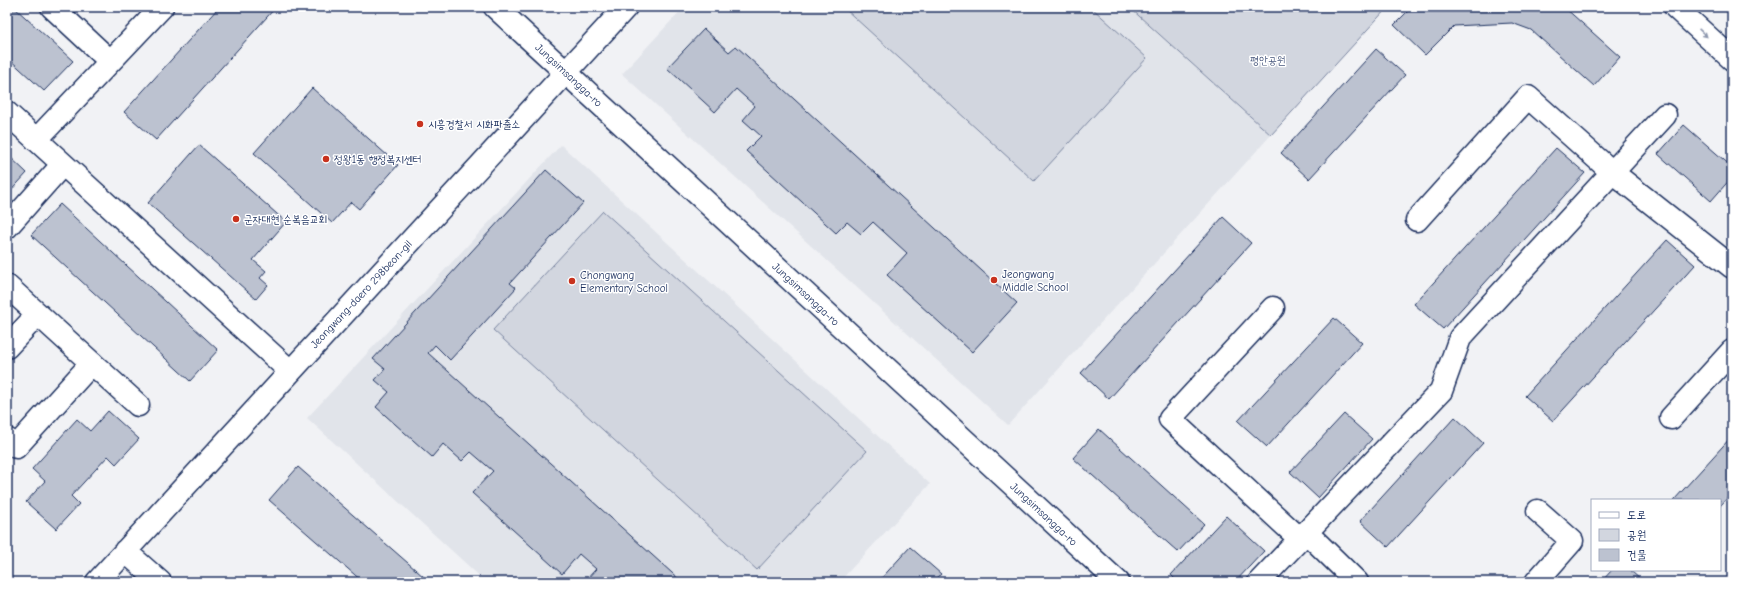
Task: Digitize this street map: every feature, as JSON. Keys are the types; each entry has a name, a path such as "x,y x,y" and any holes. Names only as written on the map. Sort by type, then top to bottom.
{"street":[{"path":"52,7 110,61"},
{"path":"36,140 162,7"},
{"name":"Jungsimsangga-ro","path":"495,7 1118,582"},
{"name":"Jeongwang-daero 298beon-gil","path":"97,582 626,7"},
{"path":"1675,7 1732,59"},
{"path":"1417,220 1528,97 1612,172 1732,267"},
{"path":"7,113 290,371"},
{"path":"1259,582 1441,391 1460,338 1664,114"},
{"path":"7,226 63,164"},
{"path":"7,286 138,405"},
{"path":"1273,308 1170,419 1357,582"},
{"path":"7,347 38,314"},
{"path":"1671,418 1732,351"},
{"path":"7,439 16,447 92,363"},
{"path":"1536,582 1572,541 1538,511"},
{"path":"125,551 160,582"}],"shaded area":[{"name":"Jeongwang Middle School","path":"684,7 1129,7 1271,135 1008,425 622,74"},
{"name":"Chongwang Elementary School","path":"561,145 930,484 839,582 486,582 307,418"}],"green space":[{"path":"843,7 1091,7 1147,58 1034,181"},
{"name":"평안공원","path":"1129,7 1388,7 1271,135"},
{"path":"603,211 867,451 757,570 493,330"}],"building":[{"path":"7,7 14,7 73,61 44,91 7,57"},
{"path":"219,7 276,7 156,140 124,112"},
{"path":"1412,7 1564,7 1620,57 1594,86 1531,30 1512,23 1454,26 1425,55 1394,25"},
{"path":"704,29 729,52 736,46 1017,303 972,352 887,275 907,253 873,222 861,234 847,222 836,233 746,151 761,136 743,120 755,106 736,89 715,112 667,68"},
{"path":"1376,49 1405,75 1309,179 1281,153"},
{"name":"정왕1동 행정복지센터","path":"312,88 398,165 359,209 351,202 332,223 254,153"},
{"path":"1684,125 1732,167 1732,177 1711,201 1658,154"},
{"path":"199,145 286,222 253,260 266,271 260,278 268,285 256,299 148,203"},
{"path":"1556,148 1585,173 1443,329 1414,304"},
{"path":"7,154 27,173 7,195"},
{"path":"546,170 583,203 510,283 516,288 450,360 435,345 428,353 682,582 584,582 596,569 579,554 562,574 472,493 493,471 471,452 462,461 443,444 432,457 376,407 389,392 375,380 385,369 373,359"},
{"path":"60,204 218,350 190,381 31,235"},
{"path":"1223,217 1251,243 1109,399 1081,373"},
{"path":"1667,240 1695,265 1553,421 1525,396"},
{"path":"1334,318 1362,343 1267,447 1238,421"},
{"path":"108,411 139,439 116,464 108,456 71,496 79,504 56,529 26,502 45,481 32,469 77,419 90,431"},
{"path":"1344,414 1372,439 1318,498 1290,472"},
{"path":"1455,417 1483,443 1388,547 1360,521"},
{"path":"1099,429 1204,524 1178,552 1073,458"},
{"path":"1732,436 1732,493 1721,505 1721,499 1675,499"},
{"path":"298,467 424,577 420,582 363,582 269,500"},
{"path":"1226,516 1264,551 1235,582 1178,582 1171,575"},
{"path":"910,547 941,574 934,582 878,582"},
{"path":"1611,571 1631,571 1643,582 1601,582"}],"place":[{"name":"시흥경찰서 시화파출소","path":"420,124"},
{"name":"정왕1동 행정복지센터","path":"326,159"},
{"name":"군자대현 순복음교회","path":"236,219"},
{"name":"Jeongwang Middle School","path":"994,280"},
{"name":"Chongwang Elementary School","path":"572,281"}]}
